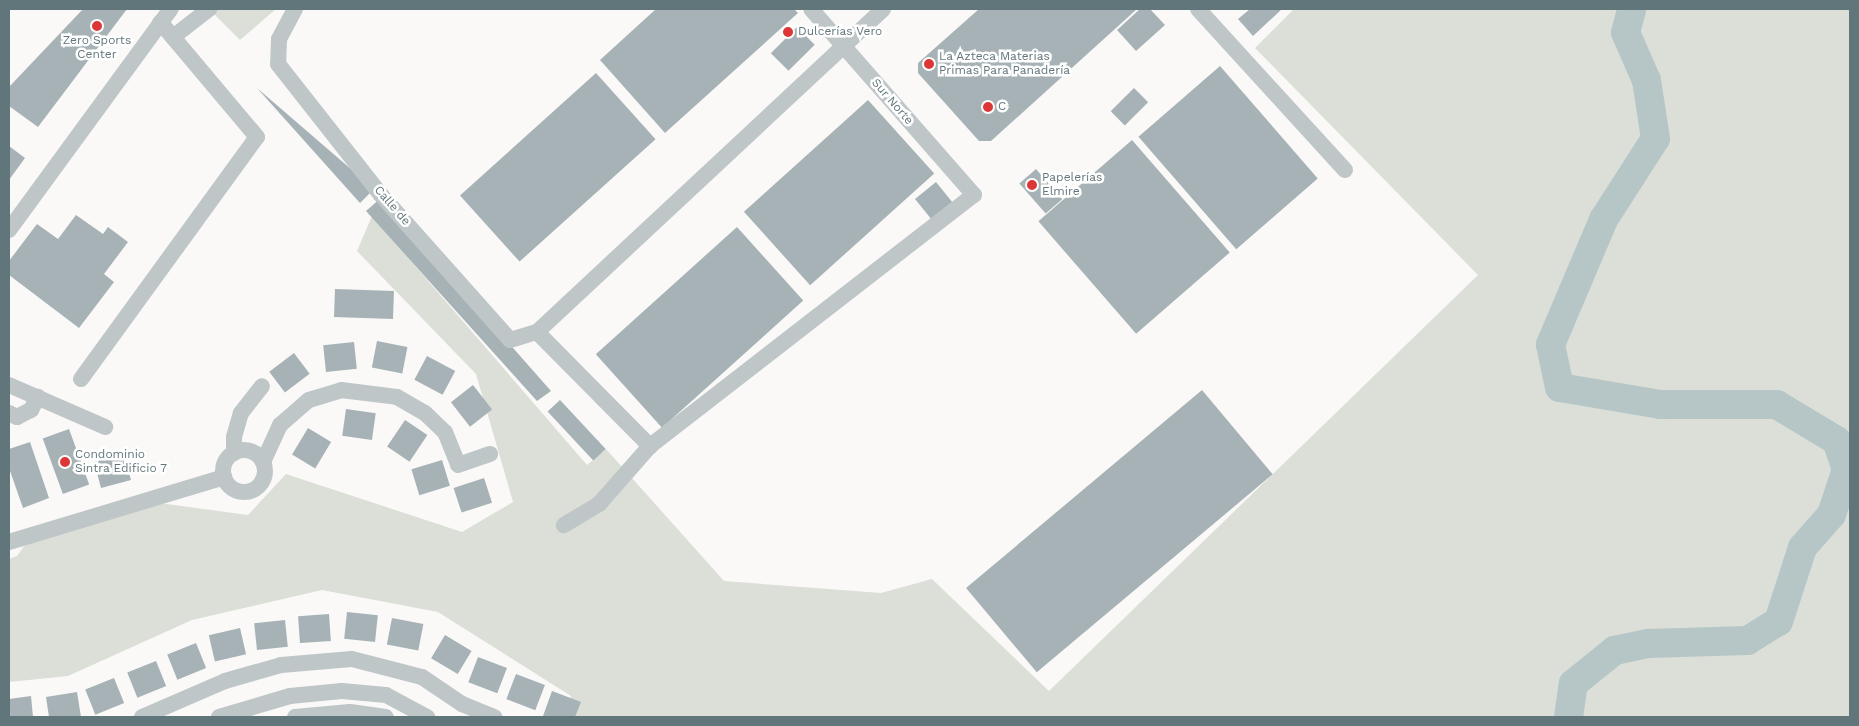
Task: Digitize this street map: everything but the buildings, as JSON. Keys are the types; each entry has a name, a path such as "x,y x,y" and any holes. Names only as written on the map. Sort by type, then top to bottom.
{"street":[{"path":"9,230 160,22 172,9"},
{"path":"173,37 209,9"},
{"name":"Calle de","path":"295,9 280,39 278,64 381,195 510,340 537,332"},
{"name":"Sur Norte","path":"650,446 974,196 812,9"},
{"path":"564,525 599,504 650,446 537,332 842,45 883,9"},
{"path":"1198,9 1345,170"},
{"path":"81,379 257,137 160,22"},
{"path":"9,384 105,427"},
{"path":"262,386 241,414 234,437 234,453 225,463 224,477 232,488 251,491 264,476 263,462 280,425 309,400 341,390 397,396 425,413 445,432 458,465 490,454"},
{"path":"9,414 17,417 31,410 38,397"},
{"path":"234,453 254,453 263,462"},
{"path":"9,542 224,477"},
{"path":"142,717 225,681 281,665 352,659 422,677 462,704 494,717"},
{"path":"295,717 350,712 382,716 390,668"},
{"path":"219,717 290,696 342,691 386,695 427,717"}],"shaded area":[{"path":"209,9 276,9 240,40"},
{"path":"1294,9 1850,9 1850,717 564,717 571,696 438,612 322,590 192,620 68,676 9,682 9,559 17,556 30,538 152,502 248,515 286,474 462,532 513,502 476,374 357,251 372,216 587,465 606,449 724,581 881,593 932,579 1049,691 1478,275 1255,48"}],"waterway":[{"path":"1568,717 1573,683 1614,650 1648,643 1747,640 1778,621 1802,547 1831,514 1846,469 1836,440 1776,404 1660,404 1559,387 1550,344 1603,219 1655,138 1646,80 1625,32 1631,9"}],"place":[{"name":"Zero Sports Center","path":"97,26"},
{"name":"Dulcerías Vero","path":"788,32"},
{"name":"La Azteca Materias Primas Para Panadería","path":"929,64"},
{"name":"C","path":"988,107"},
{"name":"Papelerías Elmire","path":"1032,185"},
{"name":"Condominio Sintra Edificio 7","path":"65,462"}]}
